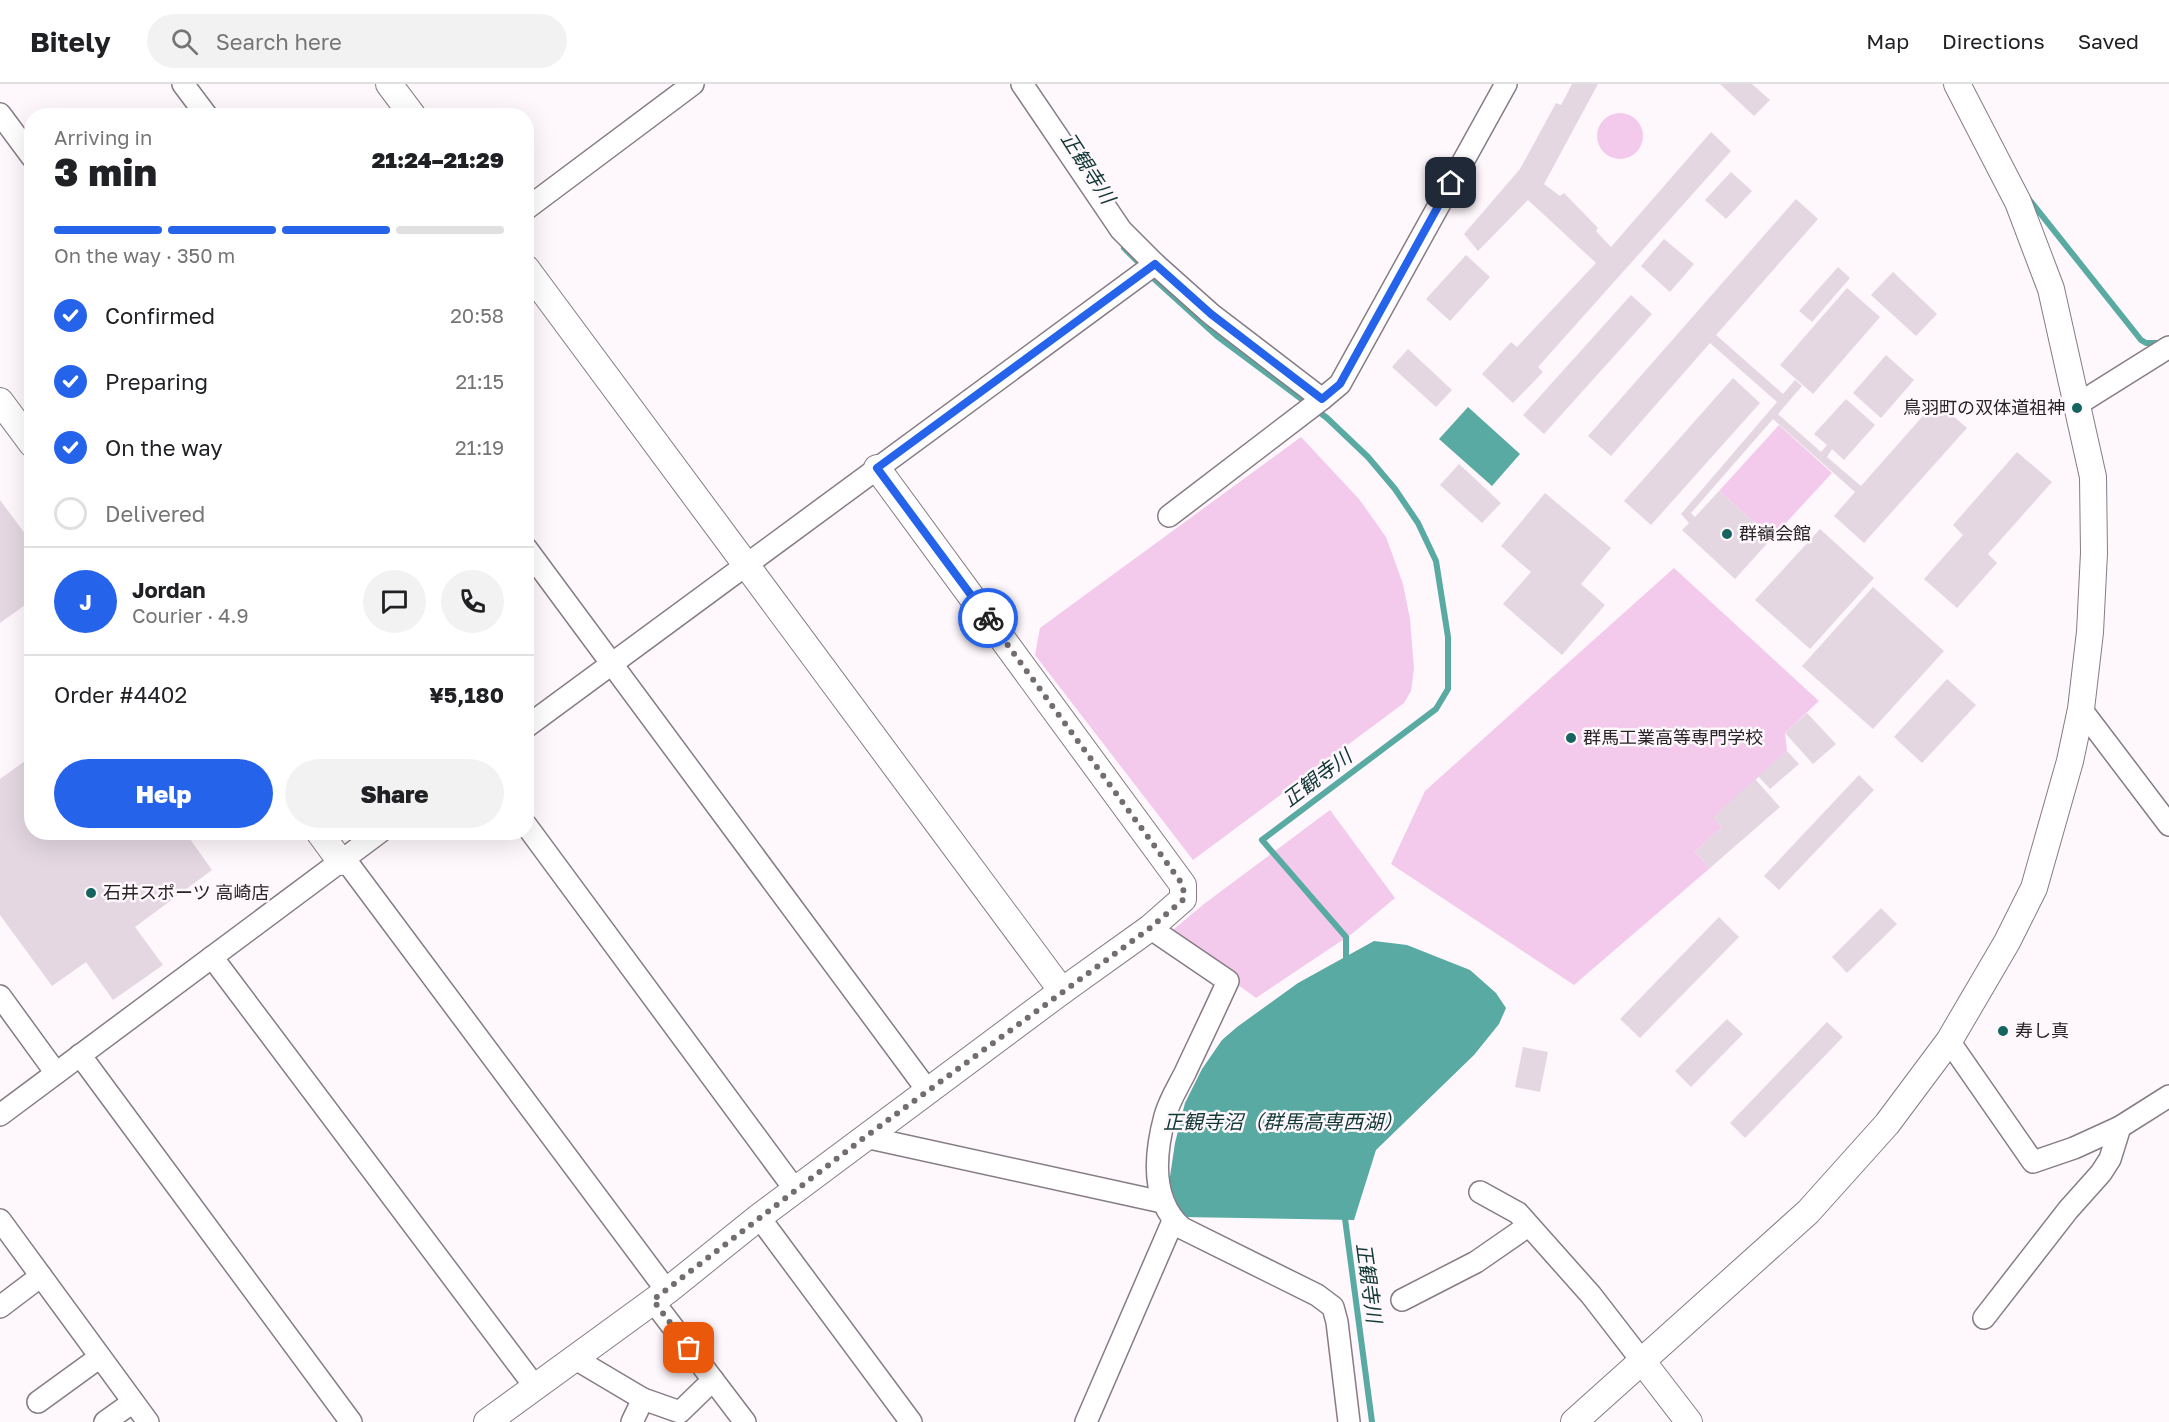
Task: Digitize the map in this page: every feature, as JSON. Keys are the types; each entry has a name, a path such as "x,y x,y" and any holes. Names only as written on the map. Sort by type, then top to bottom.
{"street":[{"path":"183,84 201,108"},
{"path":"389,84 407,108"},
{"path":"534,203 693,84"},
{"path":"1022,84 1120,230 1211,314 1322,399"},
{"path":"1169,516 1340,384 1506,84"},
{"path":"1574,1422 1808,1212 1887,1124 1948,1041 2007,942 2034,888 2070,761 2081,709 2090,632 2094,553 2093,477 2051,289 2018,202 1957,84"},
{"path":"0,114 24,146"},
{"path":"534,721 614,665 1155,264"},
{"path":"534,279 1062,991"},
{"path":"2078,404 2169,347"},
{"path":"0,401 24,433"},
{"path":"487,1422 660,1296 759,1217 1150,928 1184,899 1183,885 877,468"},
{"path":"534,559 928,1091"},
{"path":"2081,709 2169,825"},
{"path":"534,836 796,1191"},
{"path":"326,840 660,1296 713,1380 745,1422"},
{"path":"0,1115 369,840"},
{"path":"1150,928 1228,981 1165,1114 1159,1152 1158,1184 1162,1202 1173,1221 1182,1228 1317,1295 1333,1307 1337,1322 1349,1422"},
{"path":"212,957 536,1388"},
{"path":"0,996 56,1073"},
{"path":"1948,1041 2033,1162 2074,1148 2120,1126 2169,1096"},
{"path":"80,1055 351,1422"},
{"path":"1984,1318 2068,1210 2101,1173 2110,1159 2120,1126"},
{"path":"865,1137 1162,1202"},
{"path":"1480,1192 1518,1213 1591,1295 1689,1422"},
{"path":"759,1217 910,1422"},
{"path":"0,1220 148,1422"},
{"path":"1086,1422 1173,1221"},
{"path":"1402,1300 1476,1262 1528,1226"},
{"path":"0,1307 41,1276"},
{"path":"38,1402 100,1357"},
{"path":"574,1358 643,1399 680,1412 713,1380"},
{"path":"632,1422 643,1399"},
{"path":"105,1422 133,1401"}],"shaded area":[{"path":"1625,113 1637,119 1642,127 1642,145 1637,153 1629,158 1615,159 1607,156 1600,149 1597,131 1600,123 1607,116"},
{"path":"1779,425 1832,473 1772,538 1719,491"},
{"path":"1301,437 1359,499 1386,537 1403,584 1410,619 1414,669 1411,691 1404,703 1193,860 1035,655 1040,628"},
{"path":"1674,568 1819,701 1785,733 1787,751 1714,818 1722,827 1695,852 1710,868 1574,985 1391,864 1425,791"},
{"path":"1330,810 1395,898 1353,933 1256,998 1168,934 1204,904"}],"water":[{"path":"1468,407 1520,454 1492,486 1439,439"},
{"name":"正観寺沼（群馬高専西湖）","path":"1374,941 1407,945 1470,970 1496,993 1506,1008 1499,1024 1474,1055 1376,1150 1354,1220 1182,1217 1169,1183 1175,1143 1185,1103 1202,1069 1222,1040 1298,983"}],"building":[{"path":"1572,84 1598,84 1544,184 1560,196 1564,193 1598,228 1596,231 1611,247 1711,132 1731,151 1538,367 1543,372 1513,403 1482,374 1511,342 1517,347 1596,263 1528,200 1478,251 1464,234 1520,169 1556,103 1561,105"},
{"path":"1720,84 1752,84 1770,100 1754,116"},
{"path":"1731,172 1752,191 1726,219 1705,200"},
{"path":"1796,199 1818,219 1716,335 1783,394 1795,380 1802,386 1778,414 1821,452 1827,445 1814,434 1846,399 1875,425 1844,460 1832,449 1827,457 1861,486 1936,401 1967,428 1864,543 1834,516 1855,492 1773,419 1691,513 1695,517 1719,491 1772,538 1735,579 1682,530 1689,523 1681,514 1777,402 1710,343 1611,456 1588,436"},
{"path":"1664,239 1694,264 1670,292 1641,266"},
{"path":"1466,255 1490,277 1450,321 1426,299"},
{"path":"1838,267 1850,278 1812,322 1799,311"},
{"path":"1893,272 1937,314 1916,336 1871,295"},
{"path":"1847,288 1880,317 1813,394 1780,365"},
{"path":"1631,295 1652,314 1544,434 1523,415"},
{"path":"1408,349 1452,390 1436,407 1392,367"},
{"path":"1886,355 1914,380 1881,418 1853,393"},
{"path":"1733,378 1760,403 1651,525 1624,501"},
{"path":"2017,452 2052,482 1988,554 1997,563 1957,608 1924,579 1963,535 1953,525"},
{"path":"1459,464 1501,503 1482,523 1440,485"},
{"path":"1545,493 1611,548 1581,584 1605,605 1562,655 1503,604 1531,572 1501,546"},
{"path":"0,500 24,532 24,606 0,623"},
{"path":"1820,529 1874,578 1810,649 1755,600"},
{"path":"1873,587 1944,651 1873,729 1802,666"},
{"path":"1947,679 1976,705 1922,763 1894,737"},
{"path":"1807,713 1836,744 1813,764 1785,733"},
{"path":"1787,751 1799,764 1770,789 1758,776"},
{"name":"石井スポーツ 高崎店","path":"24,762 24,840 191,840 212,870 135,927 163,965 113,1000 86,962 52,986 0,915 0,779"},
{"path":"1859,775 1874,790 1779,890 1764,876"},
{"path":"1755,779 1780,807 1710,868 1695,852 1722,827 1713,817"},
{"path":"1881,908 1897,924 1847,973 1832,957"},
{"path":"1719,917 1739,937 1640,1038 1620,1019"},
{"path":"1727,1019 1743,1034 1691,1087 1675,1071"},
{"path":"1827,1022 1843,1037 1745,1138 1730,1123"},
{"path":"1523,1047 1548,1052 1540,1092 1515,1087"}],"waterway":[{"path":"2028,198 2141,340 2146,343 2162,343"},
{"name":"正観寺川","path":"1124,248 1141,265"},
{"name":"正観寺川","path":"1152,277 1217,336 1327,418 1368,457 1395,489 1418,523 1436,561 1448,637 1448,689 1436,709 1262,840 1346,937 1346,964"},
{"name":"正観寺川","path":"1344,1211 1372,1422"}],"way so far":[{"path":"689,1348 653,1300 865,1137 1150,928 1184,899 1183,885 988,618"}],"place":[{"name":"鳥羽町の双体道祖神","path":"2077,408"},
{"name":"群嶺会館","path":"1727,534"},
{"name":"群馬工業高等専門学校","path":"1571,738"},
{"name":"石井スポーツ 高崎店","path":"91,893"},
{"name":"寿し真","path":"2003,1031"}],"route":[{"path":"988,618 877,468 1155,264 1211,314 1322,399 1340,384 1451,183"}]}
